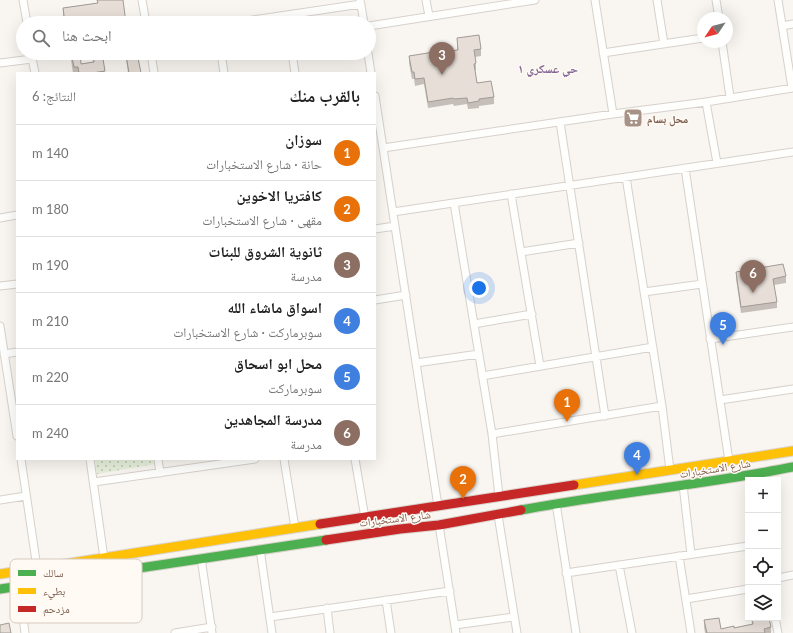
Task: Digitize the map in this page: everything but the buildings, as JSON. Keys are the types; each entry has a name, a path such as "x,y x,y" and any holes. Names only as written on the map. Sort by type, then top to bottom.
{"main road":[{"name":"شارع الاستخبارات","path":"97,559 793,451"},
{"name":"شارع الاستخبارات","path":"753,477 793,467"},
{"name":"شارع الاستخبارات","path":"142,567 400,529 439,525 556,503 745,478"},
{"path":"397,513 400,529"},
{"name":"شارع الاستخبارات","path":"0,574 10,572"},
{"name":"شارع الاستخبارات","path":"0,589 10,587"}],"street":[{"path":"23,0 26,16"},
{"path":"142,0 145,16"},
{"path":"426,0 429,16"},
{"path":"376,25 429,16 485,4 533,0"},
{"path":"596,0 613,114"},
{"path":"657,0 664,44"},
{"path":"716,0 718,12"},
{"path":"383,148 613,114 706,102 793,88 778,0"},
{"path":"279,16 360,2 363,16"},
{"path":"782,26 793,24"},
{"path":"603,53 697,39"},
{"path":"723,48 730,97"},
{"path":"0,63 16,60"},
{"path":"33,60 35,72"},
{"path":"152,60 154,72"},
{"path":"222,60 224,72"},
{"path":"293,60 295,72"},
{"path":"369,60 371,72"},
{"path":"376,102 438,506"},
{"path":"706,102 717,163"},
{"path":"560,122 605,416"},
{"path":"393,212 793,152"},
{"path":"685,168 729,461"},
{"path":"626,177 662,406 670,470"},
{"path":"511,194 540,366"},
{"path":"454,202 492,434 499,496"},
{"path":"0,218 16,215"},
{"path":"376,229 395,226"},
{"path":"521,252 579,243"},
{"path":"0,286 16,284"},
{"path":"644,292 702,284"},
{"path":"376,300 406,295"},
{"path":"474,324 532,314"},
{"path":"0,326 16,423"},
{"path":"710,339 793,327"},
{"path":"482,376 653,347"},
{"path":"4,354 16,352"},
{"path":"416,363 479,354"},
{"path":"720,400 793,389"},
{"path":"492,434 662,406"},
{"path":"21,460 36,559"},
{"path":"90,460 104,558"},
{"path":"158,460 160,473"},
{"path":"94,482 248,460"},
{"path":"284,460 295,528"},
{"path":"355,460 364,518"},
{"path":"683,485 691,554"},
{"path":"0,500 26,496"},
{"path":"556,503 576,633"},
{"path":"498,514 517,633"},
{"path":"439,525 456,633"},
{"path":"566,573 745,546"},
{"path":"260,549 272,633"},
{"path":"679,556 691,633"},
{"path":"175,633 212,630 201,558"},
{"path":"619,565 632,633"},
{"path":"781,577 793,575"},
{"path":"686,599 745,589"},
{"path":"270,617 450,591"},
{"path":"386,600 391,633"},
{"path":"327,608 330,633"},
{"path":"455,625 514,616"},
{"path":"776,621 778,633"},
{"path":"24,623 25,633"}],"green space":[{"path":"95,460 154,460 155,464 97,474"}],"traffic: fast":[{"path":"521,510 725,479 793,467"},
{"path":"142,568 326,540"},
{"path":"0,589 10,587"}],"traffic: slow":[{"path":"574,485 793,451"},
{"path":"96,559 320,524"},
{"path":"0,574 10,572"}],"traffic: jam":[{"path":"320,524 574,485"},
{"path":"326,540 439,525 521,510"}],"place":[{"name":"ثانوية الشروق للبنات","path":"442,75"},
{"name":"محل بسام","path":"633,118"},
{"name":"مدرسة المجاهدين","path":"753,293"},
{"name":"محل ابو اسحاق","path":"723,345"},
{"name":"سوزان","path":"567,422"},
{"name":"اسواق ماشاء الله","path":"637,475"},
{"name":"كافتريا الاخوين","path":"463,499"}],"district":[{"name":"حي عسكري ١","path":"548,68"}]}
